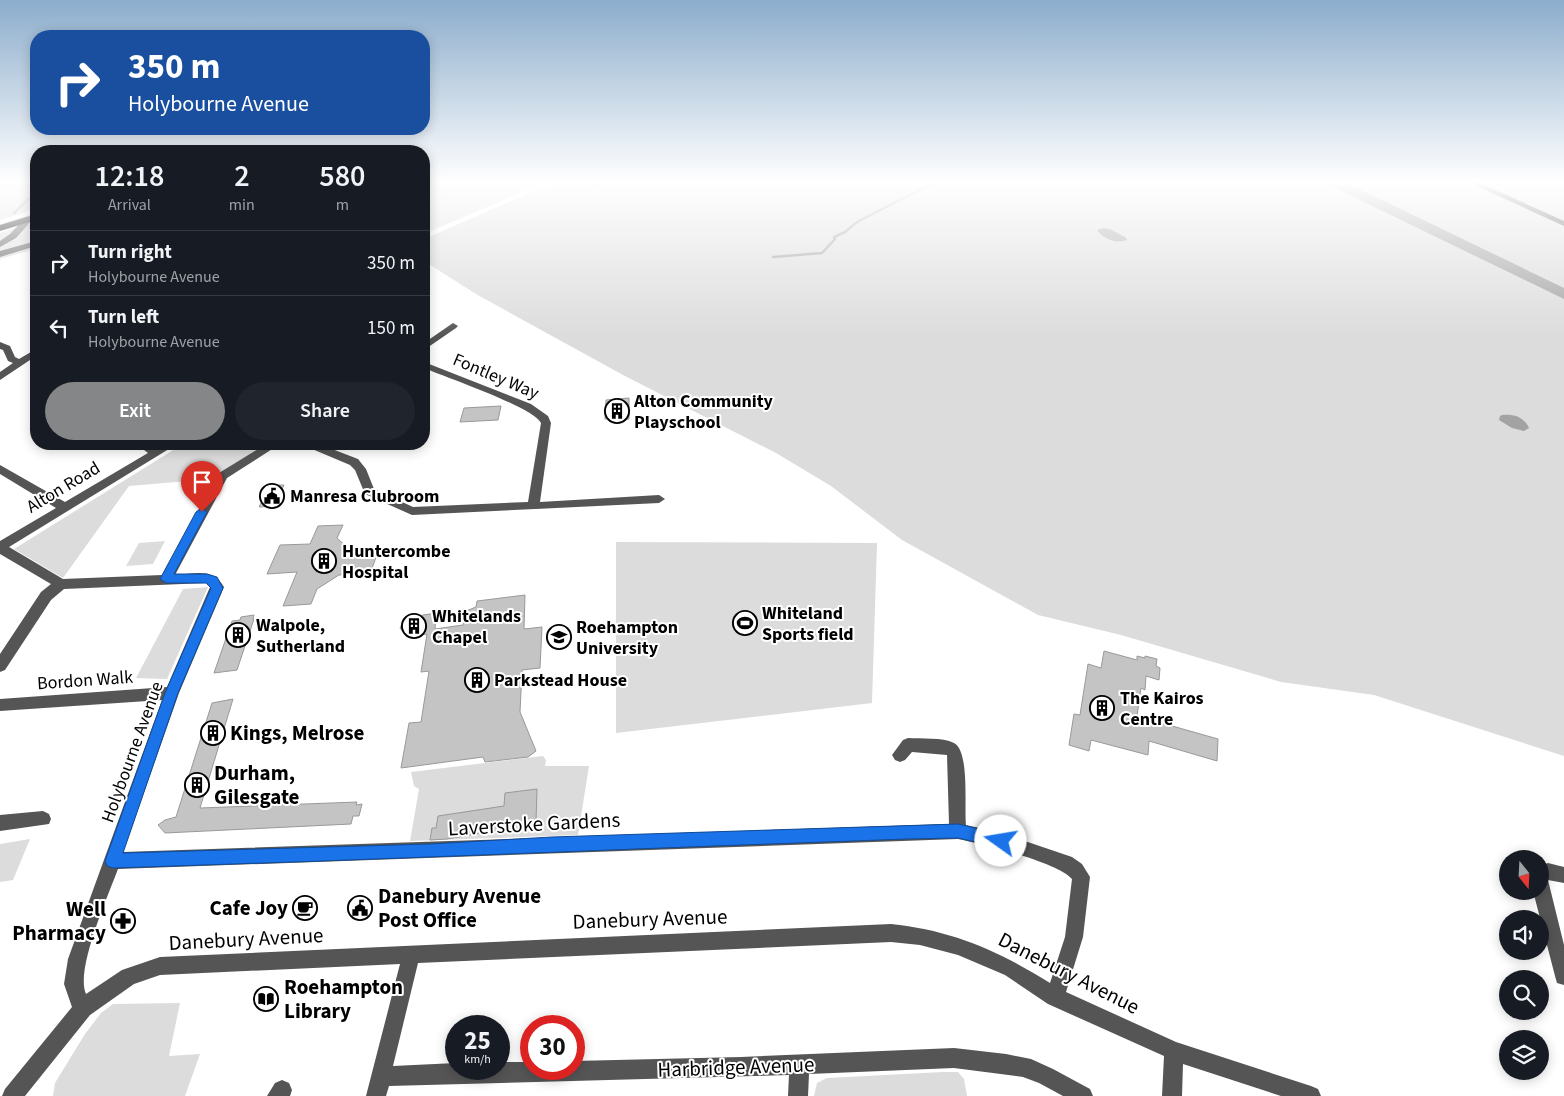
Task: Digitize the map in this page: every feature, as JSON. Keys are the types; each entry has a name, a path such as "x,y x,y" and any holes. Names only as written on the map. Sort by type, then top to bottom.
{"street":[{"path":"0,245 15,234"},
{"path":"0,254 30,245"},
{"path":"0,261 30,252"},
{"path":"430,343 453,326"},
{"path":"0,345 6,348 11,359 20,363"},
{"path":"0,377 30,356"},
{"name":"Fontley Way","path":"430,367 527,406 544,418 546,424 533,506"},
{"path":"152,450 156,452"},
{"name":"Alton Road","path":"0,547 160,450"},
{"path":"166,579 223,476 263,450"},
{"path":"324,450 354,462 360,469 369,491 412,511 428,512 659,499"},
{"path":"0,469 64,508"},
{"name":"Holybourne Avenue","path":"0,547 61,584 85,585 207,578 212,580 217,588 172,693 113,861 76,959 72,976 73,987 83,1008"},
{"path":"0,666 46,596 61,584"},
{"name":"Bordon Walk","path":"0,705 172,693"},
{"path":"900,755 908,745 949,748 954,752 958,831"},
{"path":"0,823 43,818"},
{"name":"Laverstoke Gardens","path":"113,861 421,852 552,844 958,831 1001,841 1066,863 1073,866 1079,872 1081,877 1074,936 1056,997"},
{"path":"1549,871 1564,875"},
{"path":"1544,900 1564,976"},
{"name":"Danebury Avenue","path":"12,1096 83,1008 129,977 160,966 891,933 920,936 959,946 999,963 1056,997 1174,1051 1311,1096"},
{"path":"376,1096 411,955"},
{"path":"1172,1096 1174,1051"},
{"name":"Harbridge Avenue","path":"382,1076 470,1072 585,1072 954,1058 976,1062 997,1062 1025,1068 1083,1096"},
{"path":"798,1096 800,1065"}],"shaded area":[{"path":"0,234 30,234 30,251 0,259"},
{"path":"435,234 1564,234 1564,756 1374,695 1281,682 1121,635 1038,615 902,540 831,486 776,453 623,375 476,294 430,265 430,236"},
{"path":"1101,234 1120,234 1127,240 1114,241"},
{"path":"1502,415 1518,417 1529,428 1524,431 1512,428 1499,420"},
{"path":"173,450 257,450 212,479 129,486 63,578 14,549"},
{"path":"165,541 153,564 126,566 139,543"},
{"name":"Whiteland Sports field","path":"616,542 877,543 872,703 616,733"},
{"path":"208,587 167,679 136,678 183,589"},
{"path":"543,756 546,760 545,766 589,766 578,835 410,841 419,789 414,786 411,772"},
{"path":"30,839 13,880 0,882 0,844"},
{"path":"180,1003 169,1056 200,1054 185,1096 53,1096 55,1083 85,1034 101,1013 113,1004"},
{"path":"958,1072 964,1079 967,1096 814,1096 817,1083 827,1078"}],"building":[{"name":"Alton Community Playschool","path":"629,398 629,419 611,421 611,419 605,419 606,400"},
{"path":"501,406 498,420 460,422 464,408"},
{"name":"Manresa Clubroom","path":"270,485 284,485 274,506 259,507"},
{"name":"Huntercombe Hospital","path":"343,525 337,538 350,550 379,549 370,574 339,575 317,589 311,604 283,606 297,572 267,574 280,545 310,544 318,526"},
{"name":"Parkstead House","path":"525,595 524,629 542,627 540,668 522,670 520,712 536,751 528,757 485,762 483,757 401,768 409,723 421,722 429,671 421,672 427,634 408,637 400,628 402,624 411,617 436,613 435,629 463,625 466,611 476,607 477,601"},
{"name":"Walpole, Sutherland","path":"254,615 237,670 214,673 232,621"},
{"name":"The Kairos Centre","path":"1104,651 1137,660 1137,656 1157,659 1156,666 1160,668 1159,680 1146,676 1145,690 1141,688 1137,716 1218,739 1217,761 1149,741 1148,755 1091,740 1089,751 1069,745 1074,714 1080,715 1088,664 1101,668"},
{"path":"233,699 200,808 357,802 356,805 362,804 359,816 353,816 351,824 165,833 158,825 165,820 176,817 212,703"},
{"path":"537,789 536,821 500,826 500,830 430,840 432,828 436,828 438,816 504,806 505,793"}],"waterway":[{"path":"773,257 822,253 835,239 834,237 840,234"},
{"path":"1441,234 1564,294"}],"place":[{"name":"Alton Community Playschool","path":"617,411"},
{"name":"Manresa Clubroom","path":"272,496"},
{"name":"Huntercombe Hospital","path":"324,561"},
{"name":"Whiteland Sports field","path":"745,623"},
{"name":"Whitelands Chapel","path":"414,626"},
{"name":"Walpole, Sutherland","path":"238,635"},
{"name":"Roehampton University","path":"559,637"},
{"name":"Parkstead House","path":"477,680"},
{"name":"The Kairos Centre","path":"1102,708"},
{"name":"Kings, Melrose","path":"213,733"},
{"name":"Durham, Gilesgate","path":"197,785"},
{"name":"Cafe Joy","path":"305,908"},
{"name":"Danebury Avenue Post Office","path":"360,908"},
{"name":"Well Pharmacy","path":"123,921"},
{"name":"Roehampton Library","path":"266,999"}],"route":[{"path":"202,512 166,579 207,578 212,580 217,588 215,596 172,693 113,861 430,851 552,844 907,832 958,831 1001,841"}]}
